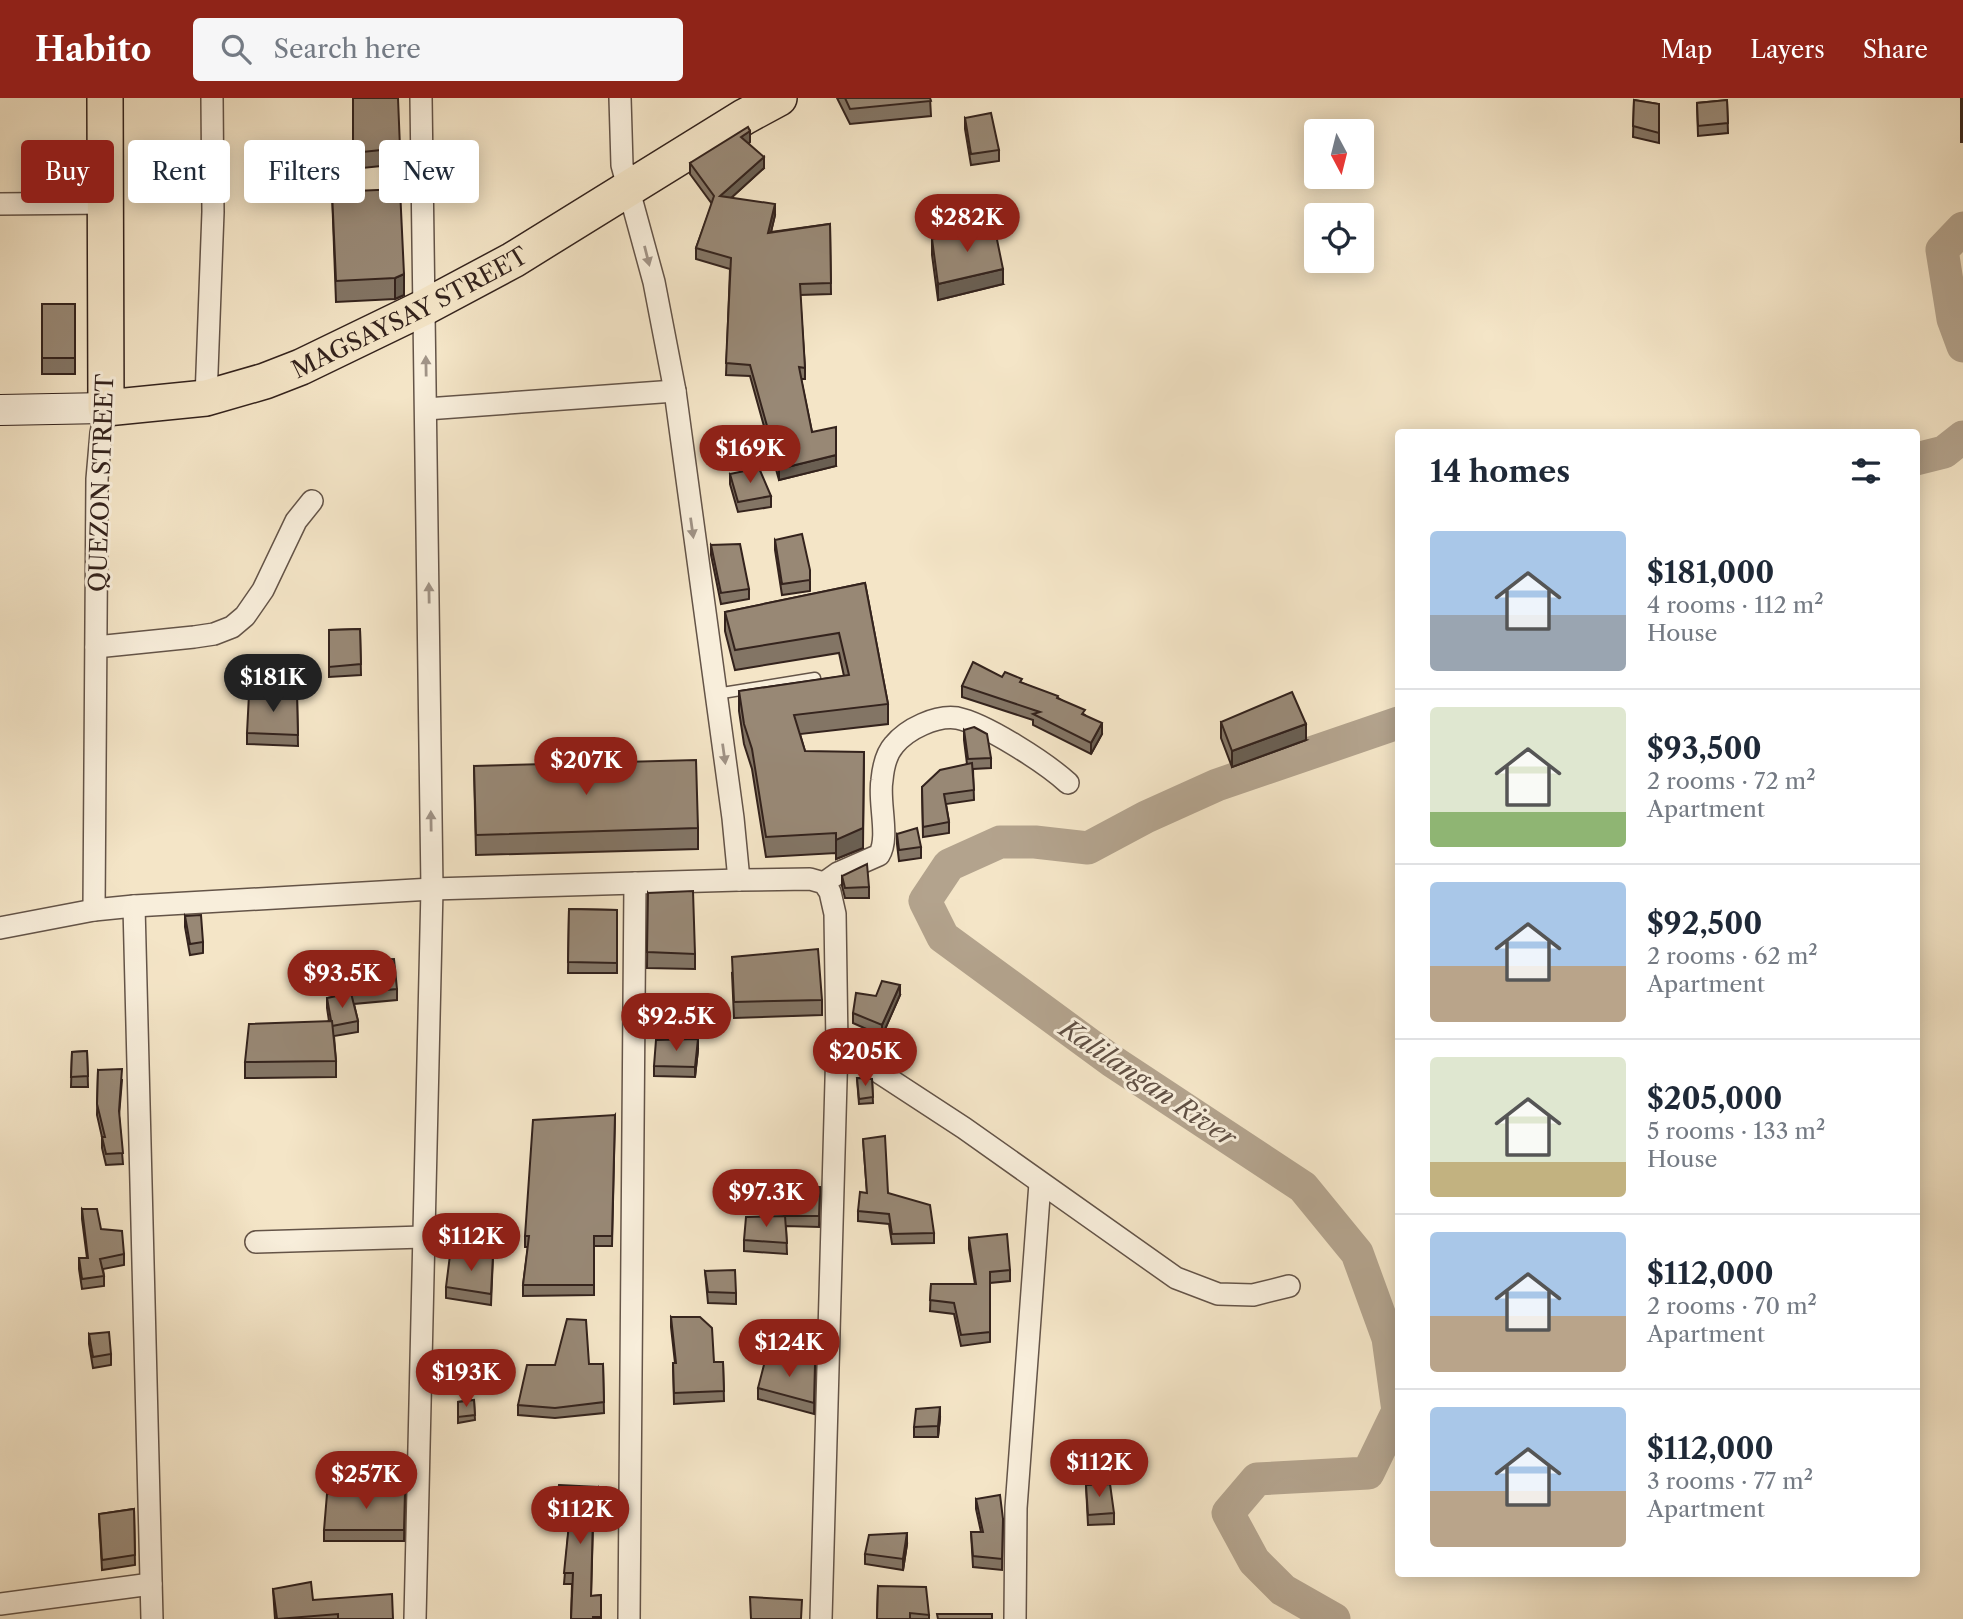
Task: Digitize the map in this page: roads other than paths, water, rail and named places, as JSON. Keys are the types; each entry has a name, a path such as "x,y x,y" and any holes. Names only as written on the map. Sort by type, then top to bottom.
{"main road":[{"name":"QUEZON STREET","path":"105,98 105,140"},
{"name":"MAGSAYSAY STREET","path":"0,410 106,408 206,398 301,367 425,307 513,260 779,98"},
{"name":"QUEZON STREET","path":"106,203 106,408"}],"street":[{"path":"206,398 213,212 212,98"},
{"path":"415,1619 432,889 421,98"},
{"path":"620,98 622,165 654,282 675,391 739,880"},
{"path":"0,204 106,203"},
{"path":"426,409 675,391"},
{"name":"QUEZON STREET","path":"94,910 97,479 106,408"},
{"path":"96,647 194,638 232,627 244,616 263,590 296,521 312,501"},
{"path":"824,883 838,873 879,855 883,845 881,783 885,764 893,746 914,729 935,720 955,718 976,725 1032,756 1068,783"},
{"path":"0,928 94,910 134,906 432,889 739,880 810,879 824,883 830,892 835,914 837,1045 821,1619"},
{"path":"629,1619 635,883"},
{"path":"134,906 152,1619"},
{"path":"837,1045 964,1128 1176,1278 1218,1294 1253,1295 1289,1286"},
{"path":"1015,1619 1016,1508 1040,1183"},
{"path":"256,1242 424,1237"},
{"path":"0,1604 151,1584"}],"lane":[{"path":"716,694 815,678"}],"waterway":[{"name":"Kalilangan River","path":"1963,228 1942,250 1953,319 1963,346"},
{"name":"Kalilangan River","path":"1920,458 1944,452 1963,437"},
{"name":"Kalilangan River","path":"1395,724 1217,785 1146,817 1088,848 1035,842 1000,842 949,865 925,901 943,937 1112,1061 1303,1187 1357,1253 1388,1338 1395,1389"},
{"name":"Kalilangan River","path":"1334,1619 1283,1590 1254,1561 1228,1513 1257,1479 1368,1473 1395,1417"}]}
